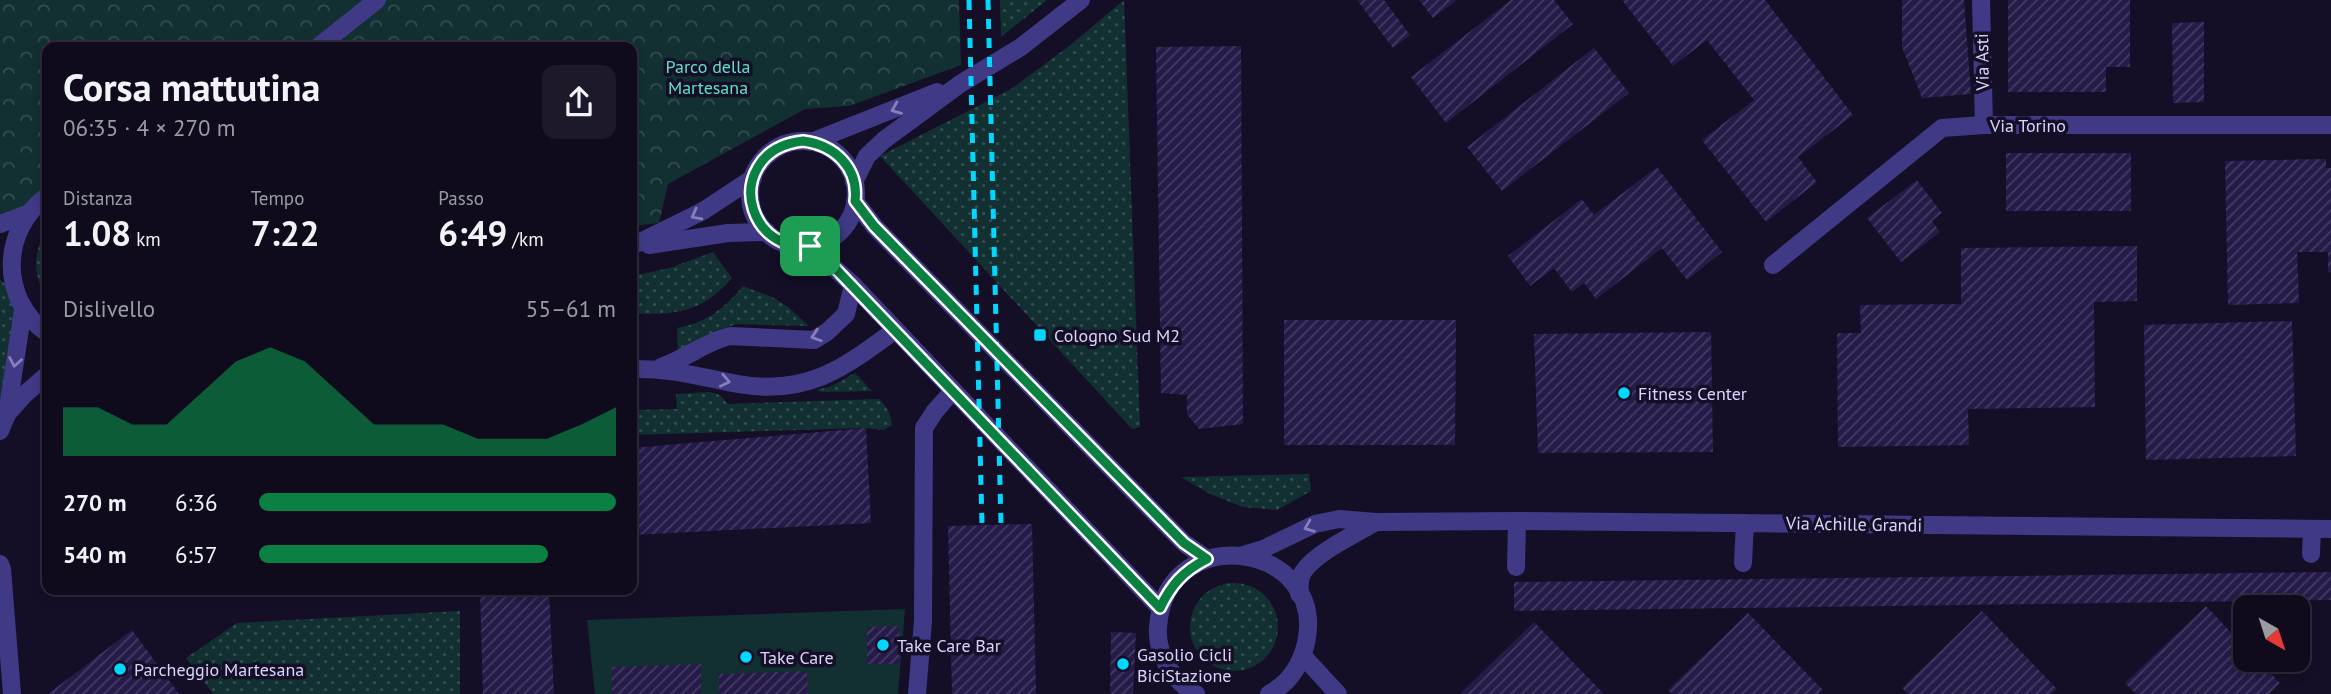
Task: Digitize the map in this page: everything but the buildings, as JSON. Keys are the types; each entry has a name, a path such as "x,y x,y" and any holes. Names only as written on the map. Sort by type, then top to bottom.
{"street":[{"path":"324,42 377,0"},
{"path":"854,182 862,163 875,148 960,84 1021,47 1081,0"},
{"name":"Via Asti","path":"1981,0 1984,125"},
{"path":"811,142 960,84"},
{"name":"Via Torino","path":"1773,265 1942,128 1984,125 2331,125"},
{"path":"795,142 811,142 826,146 839,155 849,168 854,182 855,201 848,220 839,232 826,241 810,246 787,244 767,233 757,220 751,205 750,190 762,161 774,150 795,142"},
{"path":"637,244 703,211 753,178"},
{"path":"42,200 19,225 11,250 6,285 23,310 42,329"},
{"path":"855,201 874,226 1184,543 1207,559"},
{"path":"0,224 27,214"},
{"path":"637,246 729,233 767,233"},
{"path":"810,246 853,285 1160,608"},
{"path":"658,368 677,362 719,338 730,336 814,340 846,314 853,285"},
{"path":"3,422 23,310"},
{"path":"637,369 658,368 752,386 792,386 831,374 895,330"},
{"path":"3,422 24,395 42,379"},
{"path":"917,694 923,621 924,428 934,411 953,391"},
{"name":"Via Achille Grandi","path":"1243,555 1263,549 1315,523 1339,519 1376,522 2331,529"},
{"path":"1516,567 1517,521"},
{"name":"Via Achille Grandi","path":"1299,594 1301,578 1309,565 1336,545 1376,522"},
{"path":"1743,563 1745,523"},
{"path":"2311,554 2312,529"},
{"path":"1196,694 1173,675 1162,655 1159,642 1160,608 1174,582 1184,572 1207,559 1228,554 1256,558 1274,566 1292,583 1304,607 1307,626 1303,656 1283,684 1269,694"},
{"path":"0,564 12,694"},
{"path":"1303,656 1338,694"},
{"path":"1173,675 1174,694"}],"green space":[{"name":"Parco della Martesana","path":"0,0 959,0 961,65 849,106 805,109 668,184 659,223 637,225 637,42 42,42 42,203 0,224"},
{"path":"1000,0 1047,0 1001,37"},
{"path":"1124,0 1140,427 1132,429 880,156 1011,89 1068,47"},
{"path":"42,238 42,289 36,263"},
{"path":"713,252 732,278 709,299 698,305 675,312 637,314 637,275 670,268"},
{"path":"0,280 13,289 17,300 0,431"},
{"path":"743,286 772,297 809,326 738,324 717,330 678,352 677,328 714,313"},
{"path":"855,373 872,391 816,390 832,386"},
{"path":"710,392 720,395 728,404 879,399 891,417 892,425 884,430 866,428 637,435 637,410 677,409 676,394"},
{"path":"1309,474 1311,491 1277,510 1243,507 1210,494 1181,477"},
{"path":"1234,583 1259,590 1271,602 1278,627 1271,652 1259,664 1234,671 1209,664 1197,652 1190,627 1197,602 1209,590"},
{"name":"Take Care","path":"905,609 898,694 595,694 587,620"},
{"path":"460,611 460,694 213,694 186,658 237,623"}],"railway":[{"path":"969,0 982,525"},
{"path":"988,0 1001,524"}],"place":[{"name":"Cologno Sud M2","path":"1040,335"},
{"name":"Fitness Center","path":"1624,393"},
{"name":"Take Care Bar","path":"883,645"},
{"name":"Take Care","path":"746,657"},
{"name":"Gasolio Cicli BiciStazione","path":"1123,664"},
{"name":"Parcheggio Martesana","path":"120,669"}],"route":[{"path":"803,141 826,146 839,155 852,174 856,190 855,201 874,226 1184,543 1207,559 1184,572 1174,582 1160,608 853,285 810,246 787,244 767,233 754,213 750,198 758,167 768,155 780,146 803,141"}]}
